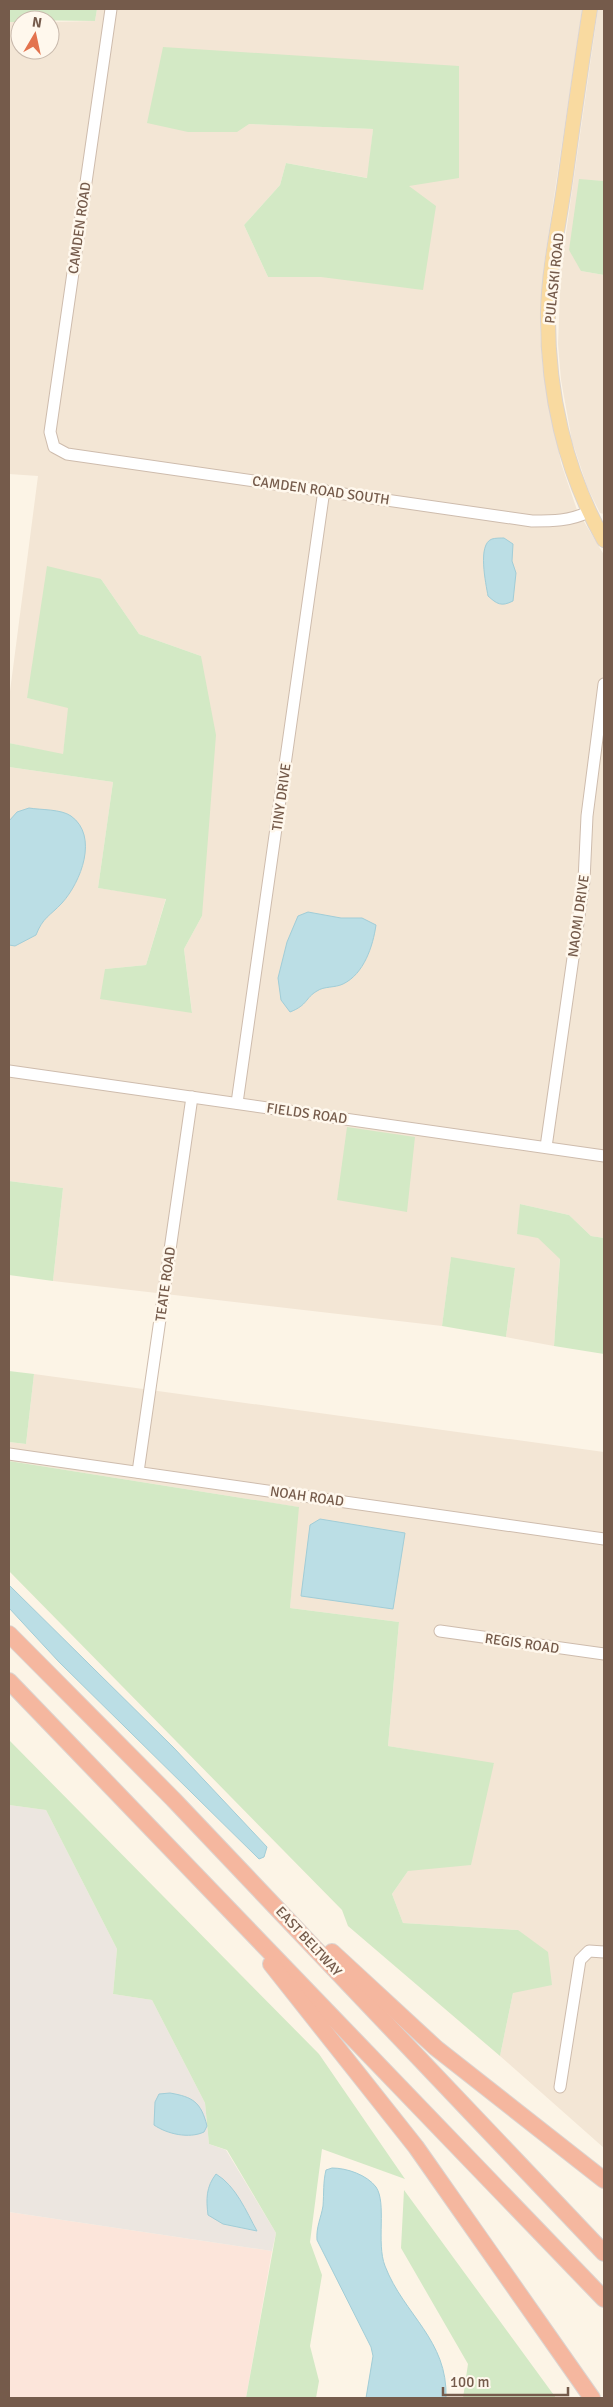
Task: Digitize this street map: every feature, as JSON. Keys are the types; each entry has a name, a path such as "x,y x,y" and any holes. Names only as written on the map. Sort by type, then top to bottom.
{"highway":[{"name":"EAST BELTWAY","path":"9,1634 174,1799 604,2253"},
{"path":"9,1681 604,2299"},
{"path":"174,1799 436,2048 604,2180"},
{"path":"210,1888 416,2147 592,2398"}],"main road":[{"name":"PULASKI ROAD","path":"590,9 548,310 549,354 558,416 570,463 588,512 604,540"}],"street":[{"name":"CAMDEN ROAD","path":"54,447 50,432 111,9"},
{"name":"CAMDEN ROAD SOUTH","path":"54,447 67,454 532,521 554,521 579,517 588,512"},
{"name":"TINY DRIVE","path":"237,1103 324,490"},
{"name":"NAOMI DRIVE","path":"546,1147 584,881 588,816 604,684"},
{"name":"FIELDS ROAD","path":"9,1071 604,1156"},
{"name":"TEATE ROAD","path":"138,1472 192,1097"},
{"name":"NOAH ROAD","path":"9,1454 604,1539"},
{"name":"REGIS ROAD","path":"440,1631 604,1654"},
{"path":"560,2087 580,1960 589,1951 604,1952"}],"shaded area":[{"path":"97,9 582,9 544,264 540,331 543,371 561,463 577,510 604,555 604,1238 591,1236 569,1215 520,1204 538,1237 560,1258 554,1346 506,1337 515,1268 451,1258 442,1326 53,1281 63,1188 9,1181 9,767 113,782 98,888 166,898 146,965 105,969 192,1012 184,949 202,916 201,656 139,634 101,579 27,698 69,707 63,755 9,743 9,699 38,476 9,474 9,22 10,60 60,60 60,22 95,21","holes":["459,66 408,186 321,277 268,277 244,225 280,185 286,163 368,178 373,129 249,124"]},
{"path":"598,9 604,9 604,181 579,180 581,271 604,275 604,514 600,513 588,489 572,441 561,380 558,344 561,268"},
{"path":"34,1374 604,1452 604,2148 500,2056 513,1993 518,1930 403,1923 392,1894 408,1871 494,1764 388,1746 399,1622 290,1608 298,1507 9,1461 9,1442 26,1444"},
{"path":"9,1805 46,1810 117,1949 113,1994 152,2000 205,2103 209,2144 226,2150 276,2233 272,2251 9,2212"},
{"path":"9,2212 272,2251 246,2398 9,2398"}],"green space":[{"path":"9,9 97,9 95,21 60,21 60,10 10,10 9,22"},
{"path":"163,47 459,66 459,178 409,186 436,206 423,290 321,277 268,277 244,225 280,185 286,163 367,178 373,129 249,124 237,132 188,132 147,123"},
{"path":"579,179 604,181 604,275 581,271 569,250"},
{"path":"47,566 101,579 139,634 201,656 216,735 202,916 184,949 192,1013 100,999 105,969 146,965 166,899 98,888 113,782 9,767 9,743 63,754 68,708 27,698"},
{"path":"347,1127 415,1137 407,1212 337,1200"},
{"path":"9,1181 63,1188 53,1281 9,1275"},
{"path":"520,1204 569,1215 591,1236 604,1238 604,1354 554,1346 560,1259 538,1238 517,1234"},
{"path":"451,1257 515,1268 506,1337 442,1326"},
{"path":"9,1371 34,1374 26,1444 9,1442"},
{"path":"9,1461 299,1507 290,1608 399,1622 388,1746 494,1763 471,1865 408,1871 392,1894 403,1923 518,1930 548,1952 552,1985 513,1993 500,2056 348,1926 342,1910 9,1571"},
{"path":"9,1740 319,2054 405,2179 322,2149 310,2242 322,2275 310,2346 319,2381 316,2398 246,2398 276,2233 227,2150 209,2144 205,2103 152,2000 113,1994 117,1949 46,1810 9,1805"},
{"path":"404,2190 556,2398 463,2398 468,2364 401,2248"}],"water":[{"path":"496,538 504,538 513,544 512,561 516,573 513,601 502,604 497,603 488,596 484,574 484,556 487,542"},
{"path":"29,808 56,811 71,816 79,825 84,835 84,859 81,872 62,903 44,920 36,935 15,946 9,945 9,821 17,812"},
{"path":"308,912 341,918 362,918 376,925 375,933 370,950 357,974 343,984 320,989 300,1007 290,1012 281,1000 278,978 287,942 298,916"},
{"path":"320,1519 405,1533 393,1609 301,1596 310,1525"},
{"path":"9,1585 174,1748 267,1847 264,1857 259,1859 59,1662 9,1608"},
{"path":"170,2093 185,2096 199,2106 207,2126 204,2132 185,2135 165,2131 154,2125 155,2102 159,2094"},
{"path":"332,2168 356,2173 376,2187 381,2203 382,2257 393,2283 433,2344 445,2378 446,2398 366,2398 373,2356 371,2347 317,2240 323,2206 325,2174 326,2170"},
{"path":"216,2174 235,2192 257,2231 223,2224 208,2215 208,2193 210,2184"}]}
